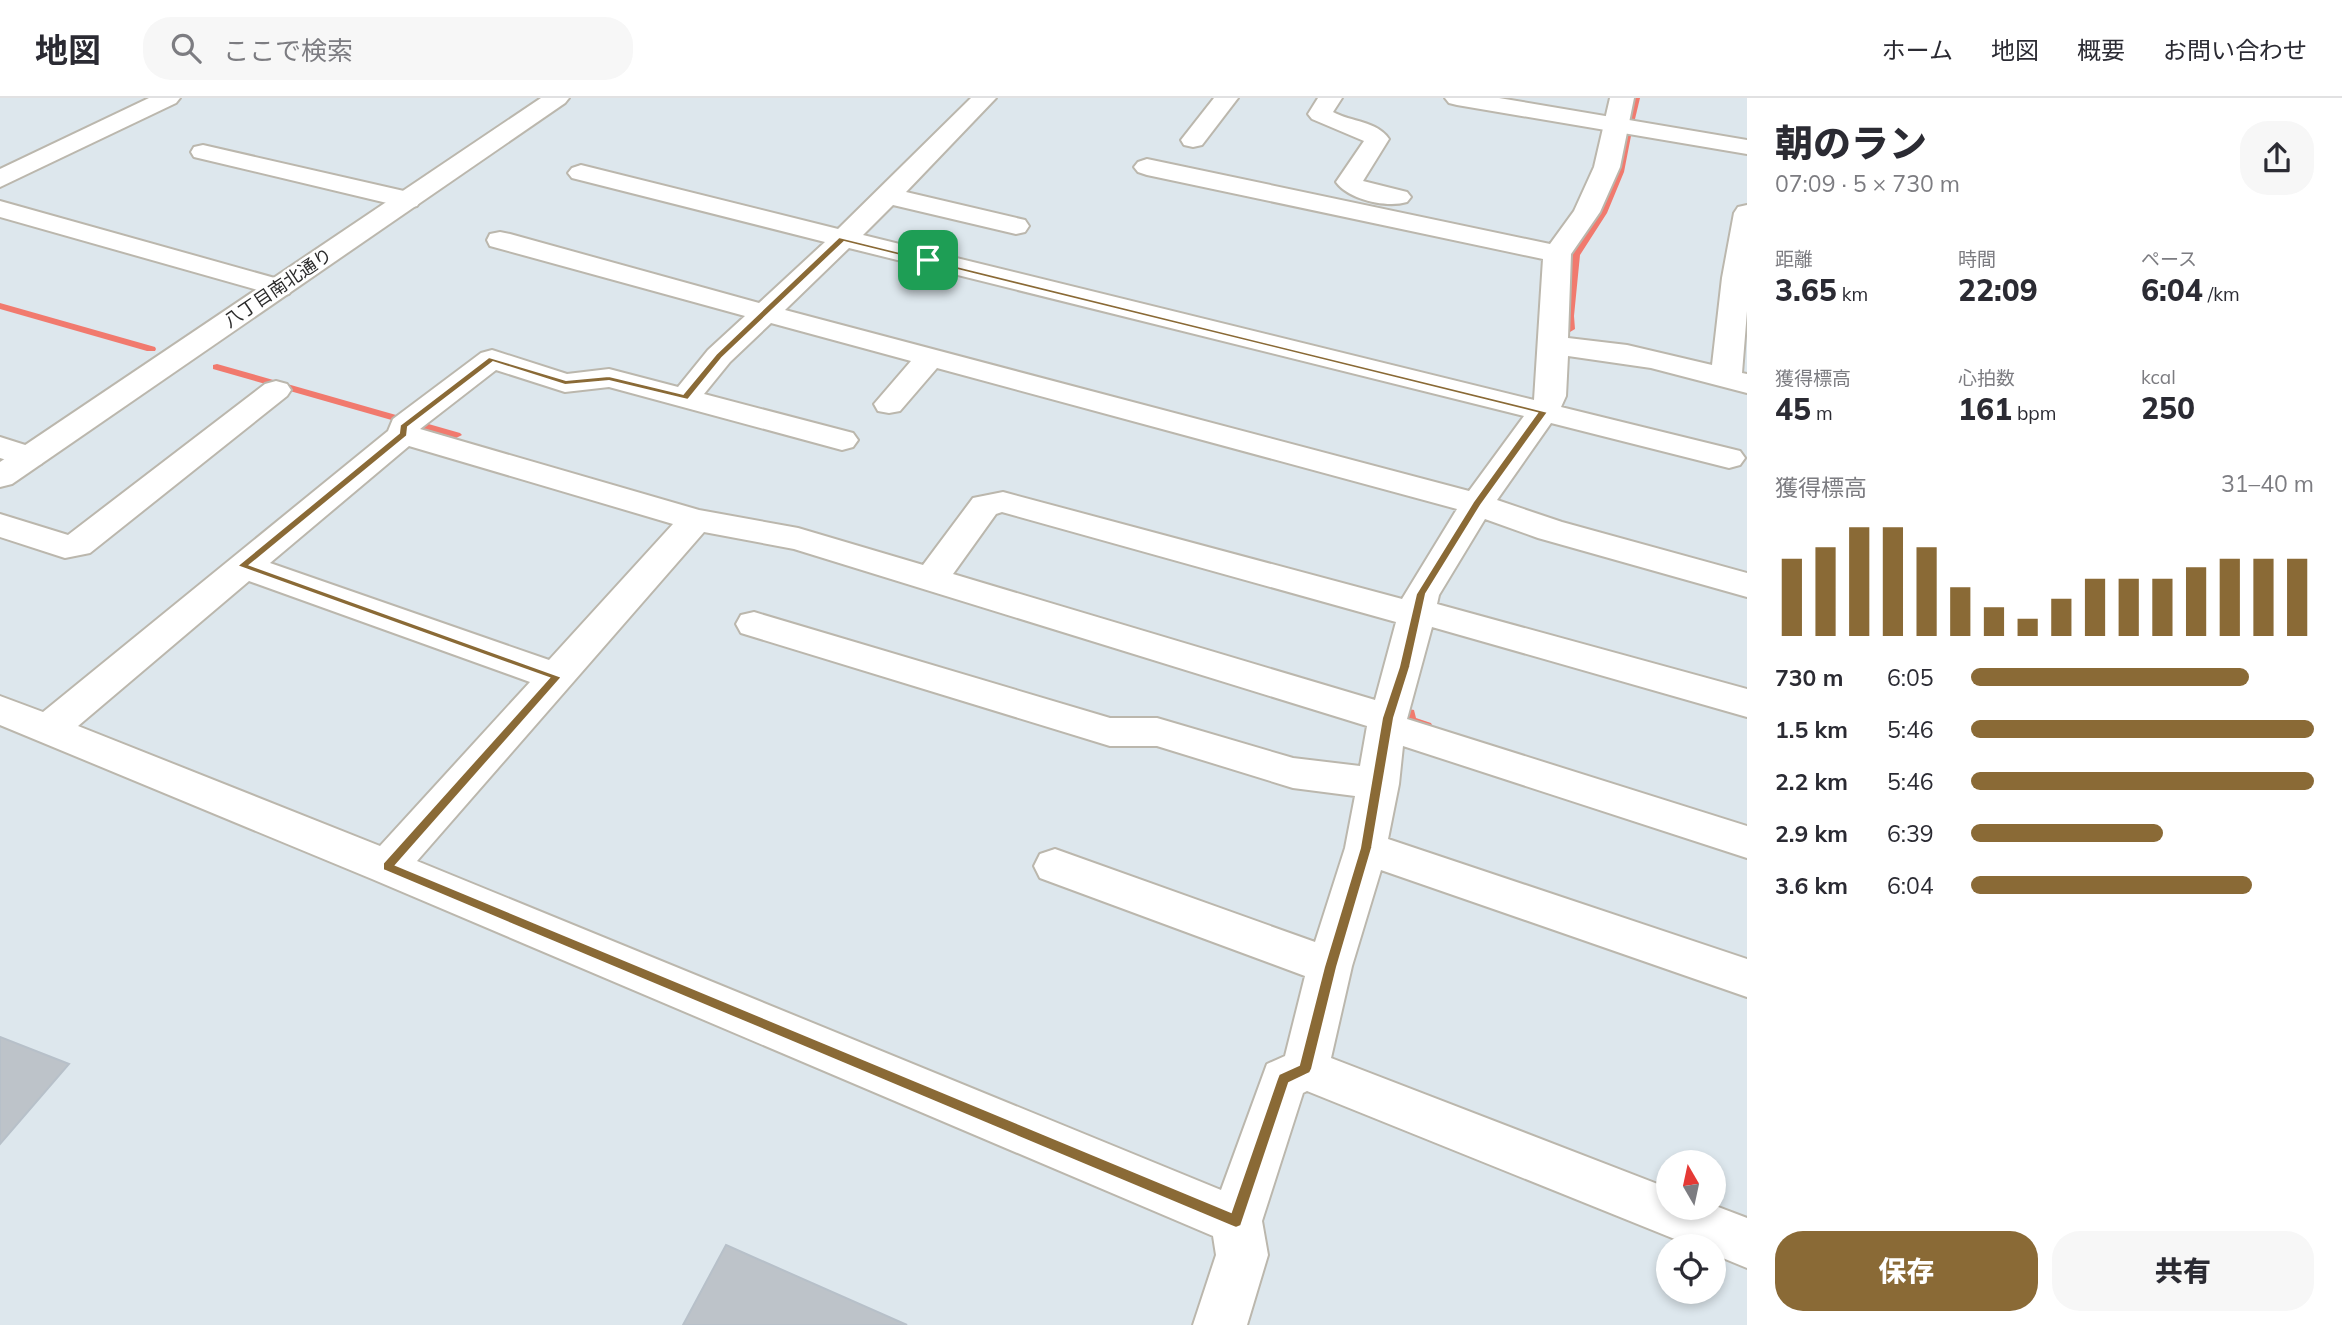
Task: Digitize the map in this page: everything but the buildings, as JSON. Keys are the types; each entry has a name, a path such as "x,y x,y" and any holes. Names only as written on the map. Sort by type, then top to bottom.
{"street":[{"name":"八丁目南北通り","path":"0,477 15,452 279,288 557,98"},
{"path":"685,398 719,356 888,196 984,98"},
{"path":"1193,140 1226,98"},
{"path":"1330,98 1320,114 1329,121 1366,129 1377,139 1349,182 1357,189 1564,244"},
{"path":"1457,98 1747,147"},
{"path":"1305,1069 1330,967 1366,848 1388,722 1404,667 1415,612 1421,594 1477,504 1543,412 1551,396 1553,346 1564,244 1587,212 1607,167 1622,98"},
{"path":"0,179 153,100"},
{"path":"203,152 408,200"},
{"path":"1147,167 1564,244"},
{"path":"581,173 1729,458"},
{"path":"888,196 1016,226"},
{"path":"0,209 279,288"},
{"path":"1553,346 1611,351 1736,381 1735,278 1747,212"},
{"path":"500,240 1477,504 1550,530 1747,584"},
{"path":"889,404 931,356"},
{"path":"404,434 404,426 492,359 565,383 609,378 842,440"},
{"path":"0,525 65,547 78,545 276,390"},
{"path":"404,434 696,520 798,539 931,579 1388,722 1747,842"},
{"path":"48,729 404,434"},
{"path":"931,579 985,505 1003,502 1747,704"},
{"path":"387,867 696,520"},
{"path":"242,566 557,677"},
{"path":"754,624 1110,732 1157,732 1293,773 1378,784"},
{"path":"0,710 387,867 1236,1221"},
{"path":"1366,848 1747,978"},
{"path":"1055,866 1330,967"},
{"path":"1220,1325 1242,1255 1236,1221 1284,1079 1305,1069 1747,1243"}],"waterway":[{"path":"1631,119 1636,98"},
{"path":"1570,329 1575,255 1602,213 1619,172 1627,136"},
{"path":"0,306 151,349"},
{"path":"217,367 399,419"},
{"path":"418,424 456,435"},
{"path":"1409,714 1409,721 1426,727"}],"route":[{"path":"842,239 928,260 1543,412 1477,504 1421,594 1404,667 1388,718 1366,848 1330,967 1305,1069 1284,1079 1236,1221 387,867 557,677 242,566 404,434 404,426 492,359 565,383 609,378 685,398 719,356 842,239"}]}
